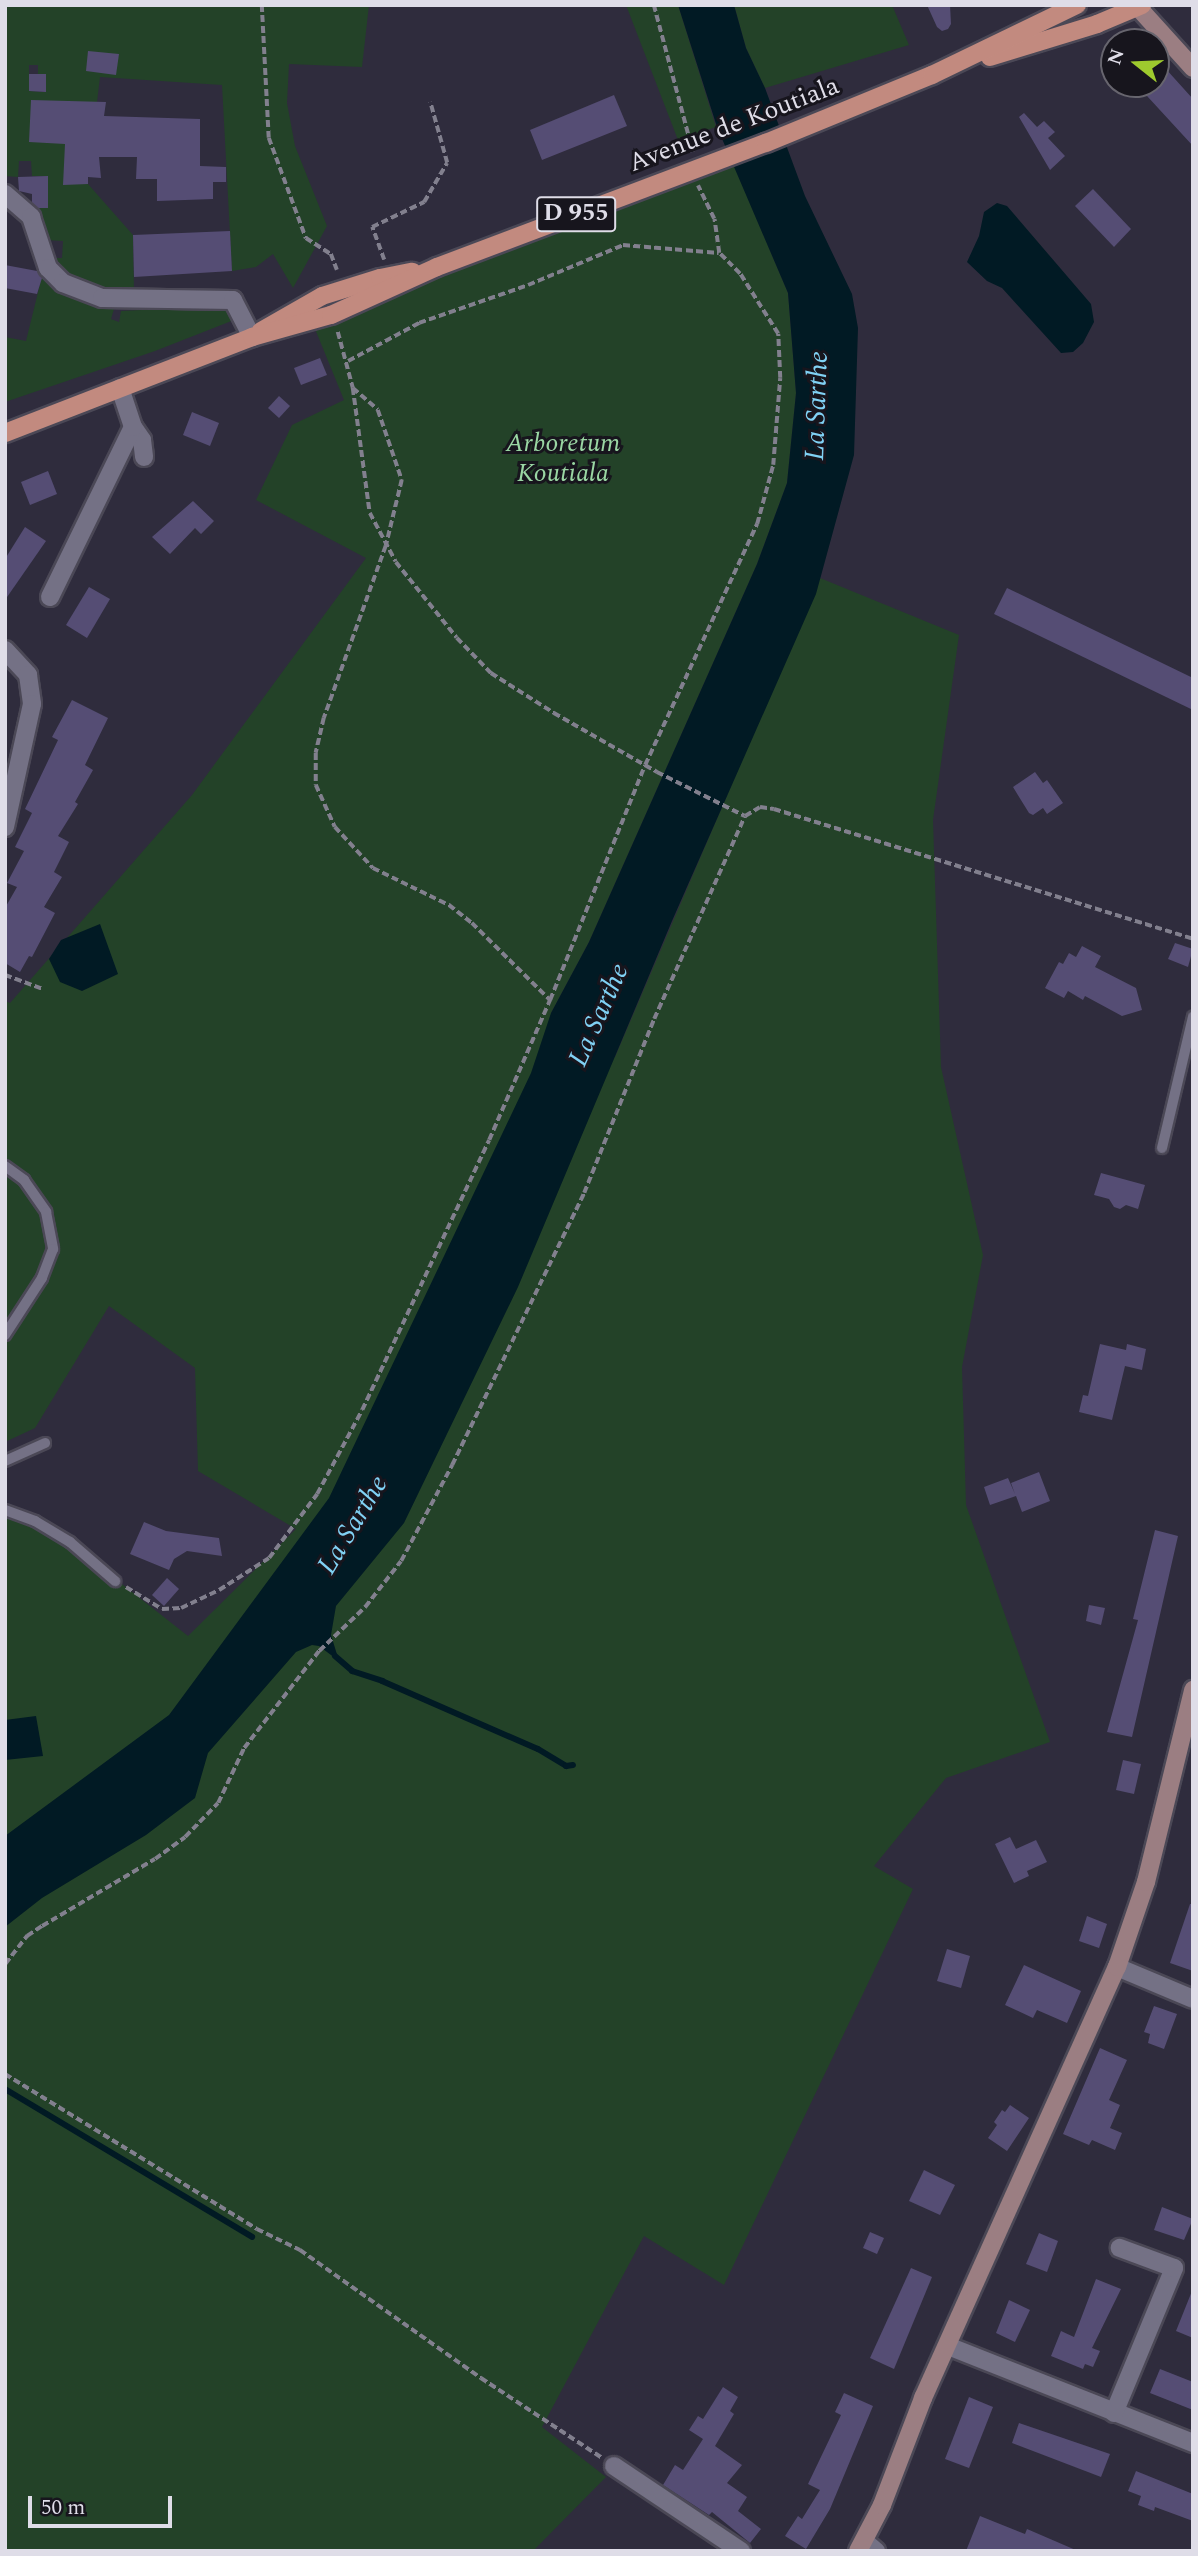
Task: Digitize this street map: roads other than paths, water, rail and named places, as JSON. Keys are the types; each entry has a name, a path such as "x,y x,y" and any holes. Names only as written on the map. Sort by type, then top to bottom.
{"main road":[{"name":"Avenue de Koutiala","path":"5,433 252,337 331,315 438,267 792,131 932,75 1077,5"},
{"name":"Avenue de Koutiala","path":"932,75 1097,24 1139,6"},
{"name":"Avenue de Koutiala","path":"252,337 286,314 323,296 391,276 438,267"}],"street":[{"path":"1139,6 1193,68"},
{"path":"5,194 31,217 48,268 63,284 102,298 233,300 252,337"},
{"path":"120,388 133,428 142,440 145,457"},
{"path":"50,597 133,428"},
{"path":"5,650 28,675 32,704 5,827"},
{"path":"866,2548 923,2398 1117,1967 1146,1882 1193,1690"},
{"path":"1117,1967 1193,1998"},
{"path":"1114,2413 1174,2267 1120,2248"},
{"path":"948,2346 1193,2443"},
{"path":"614,2466 741,2551"}],"lane":[{"path":"1162,1148 1193,1017"},
{"path":"5,1166 24,1180 46,1212 54,1249 43,1278 5,1335"},
{"path":"5,1461 46,1443"},
{"path":"5,1510 35,1521 69,1542 115,1581"}],"water":[{"name":"La Sarthe","path":"678,5 734,5 746,48 765,88 805,196 852,294 858,328 854,455 816,594 672,921 518,1287 404,1523 336,1606 331,1635 339,1661 319,1646 312,1645 296,1652 208,1753 195,1798 146,1835 42,1898 5,1927 5,1836 169,1715 329,1498 531,1073 551,1013 589,942 757,564 787,483 796,393 788,293 717,127"},
{"path":"997,203 1007,206 1091,304 1094,322 1083,343 1073,352 1061,353 1002,288 987,281 967,262 979,236 984,212"},
{"path":"100,924 118,974 82,991 60,982 49,959 61,940"},
{"path":"36,1716 43,1756 5,1760 5,1720"}],"waterway":[{"path":"335,1656 352,1671 382,1681 538,1749 566,1766 573,1765"},
{"path":"5,2089 252,2237"}],"park label":[{"name":"Arboretum Koutiala","path":"563,459"}]}
